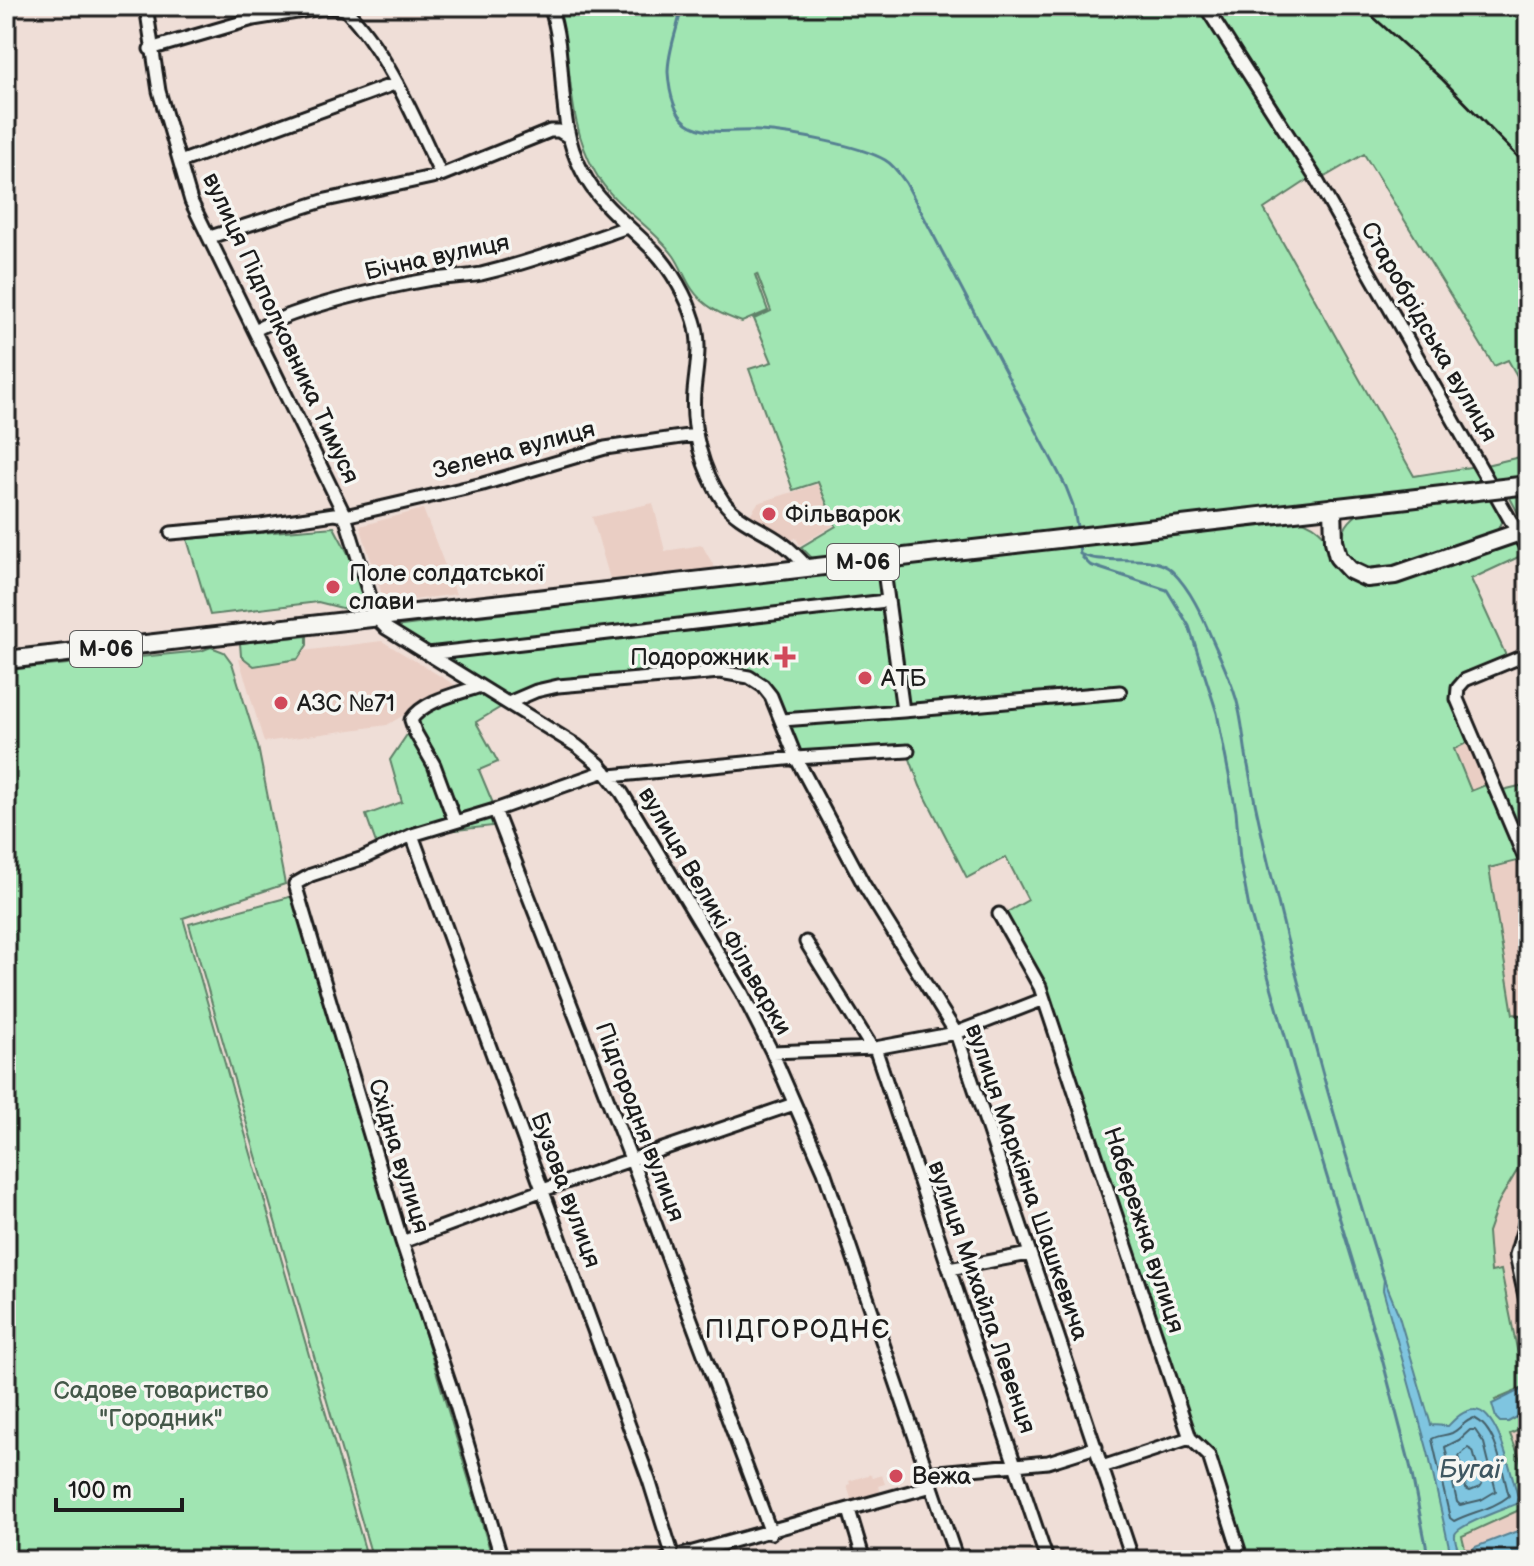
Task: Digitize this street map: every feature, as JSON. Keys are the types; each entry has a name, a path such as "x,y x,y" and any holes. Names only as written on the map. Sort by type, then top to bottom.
{"highway":[{"name":"М-06","path":"6,660 1528,485"},
{"path":"1333,507 1338,557 1350,570 1367,578 1395,575 1517,533"}],"street":[{"name":"вулиця Підполковника Тимуся","path":"146,6 150,49 159,91 191,201 345,516 377,619"},
{"path":"550,6 560,42 567,136 580,168 598,198 664,263 694,319 698,353 694,392 695,435 707,468 725,504 749,525 782,543 808,568"},
{"name":"Старобрідська вулиця","path":"1205,6 1315,177 1528,551"},
{"path":"150,49 253,19 338,7 350,14 397,83 441,175"},
{"path":"180,162 397,83"},
{"path":"210,237 326,200 441,175 550,131 559,131 567,136"},
{"name":"Бічна вулиця","path":"255,330 283,318 364,294 433,279 479,274 565,250 627,227"},
{"name":"Зелена вулиця","path":"171,533 261,525 334,514 345,516 483,484 605,448 695,435"},
{"path":"882,558 903,711"},
{"path":"428,654 886,601"},
{"name":"вулиця Великі Фільварки","path":"377,619 386,628 589,754 607,773 726,966 772,1052 824,1171 957,1560"},
{"path":"1528,654 1465,680 1458,688 1457,699 1528,866"},
{"name":"вулиця Маркіяна Шашкевича","path":"508,703 558,686 679,674 736,673 763,686 771,696 796,758 864,885 956,1033 1133,1560"},
{"path":"455,822 434,765 411,720 416,712 429,704 480,686"},
{"path":"782,720 1120,692"},
{"path":"412,835 607,773 908,751"},
{"name":"Підгородня вулиця","path":"495,810 631,1159 771,1533"},
{"name":"Бузова вулиця","path":"412,835 649,1480 671,1559"},
{"name":"Східна вулиця","path":"412,835 295,884 402,1242 450,1385 502,1560"},
{"name":"Набережна вулиця","path":"999,914 1033,972 1044,999 1190,1438 1209,1456 1242,1560"},
{"name":"вулиця Михайла Левенця","path":"806,942 873,1048 1047,1560"},
{"path":"772,1052 873,1048 956,1033 1044,999"},
{"path":"402,1242 794,1104"},
{"path":"1528,1214 1516,1255 1528,1310"},
{"path":"949,1269 1029,1254"},
{"path":"1102,1467 1190,1438"},
{"path":"927,1473 1016,1467 1048,1462 1096,1447"},
{"path":"671,1559 932,1486"},
{"path":"849,1510 864,1560"}],"shaded area":[{"path":"818,484 834,525 800,545 796,538 789,541 745,522 758,503"},
{"path":"653,503 665,551 702,545 715,568 610,579 592,517"},
{"path":"423,509 456,594 385,604 360,526"},
{"path":"382,641 455,685 387,725 264,742 239,659"},
{"path":"1475,739 1493,782 1471,792 1454,749"},
{"path":"1525,859 1528,867 1528,1016 1513,1015 1489,868"},
{"path":"1528,1139 1528,1214 1516,1255 1528,1310 1528,1352 1518,1354 1501,1271 1491,1272 1488,1232 1499,1201 1521,1164"},
{"path":"1528,1426 1528,1479 1510,1433"},
{"path":"871,1474 872,1478 882,1475 885,1484 878,1486 880,1493 852,1502 847,1485 849,1481"},
{"path":"1528,1506 1528,1560 1468,1560 1461,1536"}],"green space":[{"path":"557,6 1528,6 1528,395 1508,360 1494,366 1364,154 1321,179 1311,178 1264,209 1414,476 1476,466 1485,485 814,560 801,547 836,526 818,482 793,490 749,369 772,362 754,319 771,311 757,274 768,311 742,322 714,310 692,289 665,245 603,184 585,151 579,130"},
{"path":"1528,455 1528,480 1497,482 1486,465"},
{"path":"1528,493 1528,521 1523,522 1509,496"},
{"path":"1490,497 1502,520 1496,534 1393,571 1363,572 1342,550 1345,529 1358,514"},
{"path":"1299,520 1317,528 1324,535 1353,578 1516,542 1525,554 1471,579 1508,660 1458,688 1475,739 1454,749 1471,791 1493,782 1498,791 1528,784 1528,865 1525,859 1489,868 1513,1014 1528,1016 1528,1139 1521,1164 1499,1201 1488,1232 1491,1272 1501,1270 1518,1354 1528,1352 1528,1386 1495,1400 1508,1422 1528,1411 1528,1426 1510,1434 1528,1479 1528,1506 1462,1536 1468,1560 1246,1560 1214,1454 1193,1436 1049,997 1002,915 1028,900 1006,857 967,878 920,786 907,751 796,758 771,696 736,673 558,686 508,703 476,722 498,762 479,770 502,825 412,835 410,831 376,843 366,815 402,802 390,760 425,708 469,681 386,628 889,566"},
{"path":"334,527 360,581 362,602 358,612 318,602 210,615 187,539"},
{"path":"307,636 307,645 298,659 254,666 241,656 240,643"},
{"name":"Садове товариство \"Городник\"","path":"211,647 224,652 232,663 258,747 285,884 183,918 368,1560 6,1560 6,670 201,651"},
{"path":"293,896 493,1560 373,1560 189,924"}],"water":[{"name":"Бугаї","path":"1384,1279 1398,1313 1431,1425 1448,1426 1470,1410 1483,1413 1497,1432 1512,1475 1518,1497 1516,1504 1457,1531 1455,1541 1462,1560 1452,1560 1428,1452 1383,1290"},
{"path":"1528,1386 1528,1411 1508,1422 1500,1422 1492,1404"},
{"path":"1528,1527 1528,1560 1473,1560 1472,1550 1475,1547"}],"waterway":[{"path":"682,6 668,72 675,107 687,123 703,130 773,132 842,145 885,160 906,183 1066,487 1078,532"},
{"path":"1079,544 1080,554 1091,558 1141,560 1163,565 1172,571 1195,603 1227,674 1239,710 1265,849 1292,957 1384,1279"},
{"path":"1082,557 1090,565 1167,590 1189,626 1217,713 1236,811 1240,860 1249,908 1380,1351 1410,1465 1429,1560"}],"railway":[{"path":"1361,6 1443,80 1528,167"}],"place":[{"name":"Фільварок","path":"769,514"},
{"name":"Поле солдатської слави","path":"333,587"},
{"name":"Подорожник","path":"785,657"},
{"name":"АТБ","path":"865,678"},
{"name":"АЗС №71","path":"281,703"},
{"name":"Вежа","path":"896,1476"}],"district":[{"name":"ПІДГОРОДНЄ","path":"798,1330"}]}
